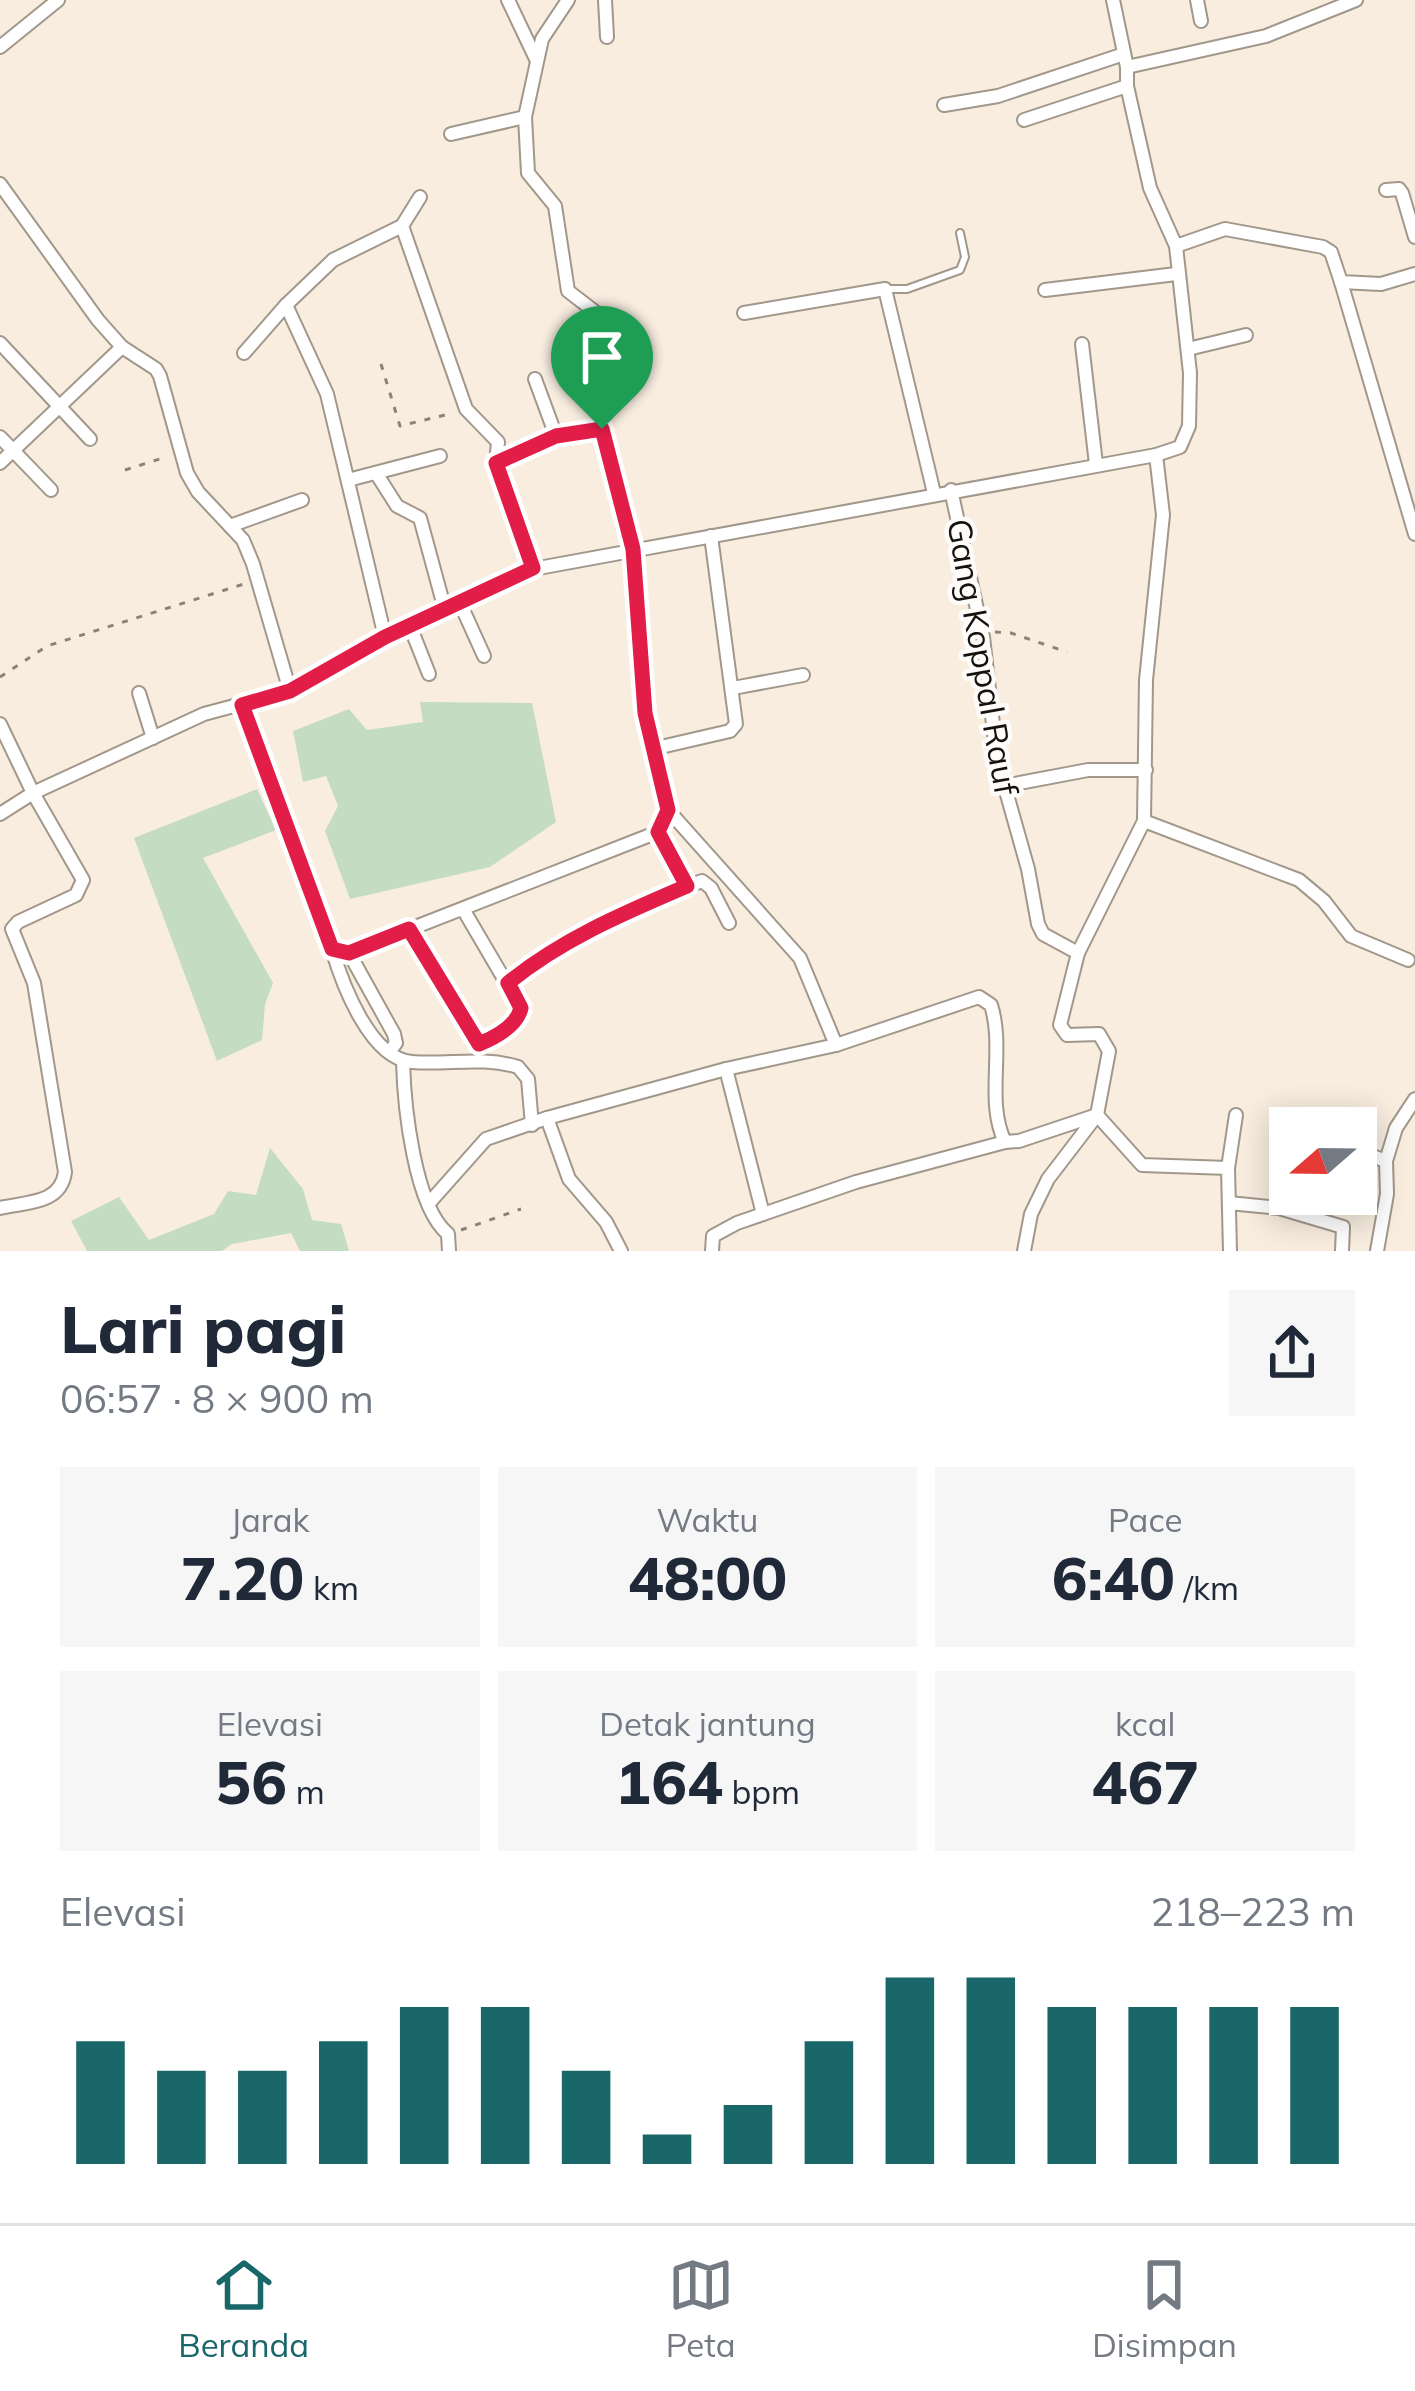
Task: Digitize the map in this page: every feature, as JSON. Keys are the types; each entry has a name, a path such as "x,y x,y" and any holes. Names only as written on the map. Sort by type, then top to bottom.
{"street":[{"path":"0,47 58,0"},
{"path":"508,0 537,60"},
{"path":"568,0 548,25 537,60 525,117 529,173 555,206 566,286 595,311 602,429 633,549 639,669 652,749 668,810 800,958 836,1045"},
{"path":"604,0 608,38"},
{"path":"0,814 204,714 290,691 385,637 533,568 1180,447 1186,439 1190,373 1176,246 1150,188 1113,0"},
{"path":"944,105 998,96 1126,60 1266,36 1356,0"},
{"path":"1200,1 1201,21"},
{"path":"1024,120 1127,86"},
{"path":"451,134 525,117"},
{"path":"0,184 122,347 156,369 180,452 198,492 242,540 259,579 290,691"},
{"path":"1386,190 1402,193 1415,237"},
{"path":"244,353 333,260 402,226 420,197"},
{"path":"402,226 466,410 498,442 496,463 533,568"},
{"path":"1176,246 1225,229 1330,252 1415,534"},
{"path":"1045,290 1176,274"},
{"path":"1341,282 1381,284 1415,274"},
{"path":"744,313 885,289 934,493"},
{"path":"286,305 327,394 385,637"},
{"path":"1188,349 1246,335"},
{"path":"0,343 89,439"},
{"path":"1082,344 1096,464"},
{"path":"0,463 122,347"},
{"path":"535,379 556,436"},
{"path":"496,463 556,436 602,429"},
{"path":"0,437 51,490"},
{"path":"1024,1251 1031,1214 1048,1179 1097,1115 1108,1047 1100,1034 1067,1035 1060,1025 1078,953 1144,821 1149,639 1163,515 1156,455"},
{"path":"348,480 440,456"},
{"path":"376,472 397,506 420,518 445,610"},
{"name":"Gang Koppal Rauf","path":"951,490 982,637 994,742 1038,924 1043,934 1078,953"},
{"path":"230,526 302,500"},
{"path":"652,749 733,729 733,688 711,536"},
{"path":"460,603 484,656"},
{"path":"410,626 429,674"},
{"path":"733,688 803,675"},
{"path":"140,693 153,738"},
{"path":"242,705 352,1005 379,1042 403,1060 479,1059 518,1067 528,1079 532,1125"},
{"path":"0,724 33,794 83,880 76,895 12,929 34,983 65,1172 63,1186 51,1197 0,1208"},
{"path":"1004,786 1088,770 1146,770"},
{"path":"332,949 349,953 658,832 668,810"},
{"path":"1144,821 1299,880 1324,901 1351,936 1408,960"},
{"path":"658,832 687,886"},
{"path":"508,983 533,962 596,926 687,886 707,881 729,923"},
{"path":"409,929 477,1043 512,1024 521,1013 463,909"},
{"path":"349,953 394,1034 396,1042 390,1051"},
{"path":"430,1202 486,1139 726,1069 836,1045 969,999 986,999 998,1032 998,1119 1005,1142"},
{"path":"403,1060 404,1098 430,1202 437,1223 448,1234 449,1251"},
{"path":"726,1069 763,1214"},
{"path":"1377,1251 1387,1194 1386,1161 1396,1128 1415,1099"},
{"path":"712,1251 712,1236 763,1214 856,1182 1019,1142 1097,1115"},
{"path":"1097,1115 1142,1165 1228,1168"},
{"path":"1230,1251 1228,1168 1236,1115"},
{"path":"547,1118 568,1179 606,1222 621,1251"},
{"path":"1377,1158 1386,1161"},
{"path":"1229,1203 1279,1208 1343,1227 1342,1251"}],"lane":[{"path":"885,289 908,289 960,270 965,257 961,233"}],"path":[{"path":"381,364 400,426 466,410"},
{"path":"125,470 180,452"},
{"path":"0,677 46,646 259,579"},
{"path":"982,637 1011,632 1067,652"},
{"path":"448,1234 521,1209"}],"green space":[{"path":"420,702 532,703 556,822 490,867 350,899 325,831 338,806 326,776 303,782 293,731 349,709 367,730 423,722"},
{"path":"257,789 276,830 203,858 273,983 265,1004 262,1040 217,1061 134,838"},
{"path":"270,1148 303,1189 312,1220 341,1224 349,1251 300,1251 291,1233 232,1244 222,1251 87,1251 71,1221 119,1197 149,1240 214,1214 228,1191 256,1195"}],"route":[{"path":"602,429 633,549 639,669 668,810 658,832 687,886 596,926 533,962 508,983 521,1013 479,1044 409,929 349,953 332,949 242,705 290,691 385,637 533,568 496,463 543,440 602,429"}]}
